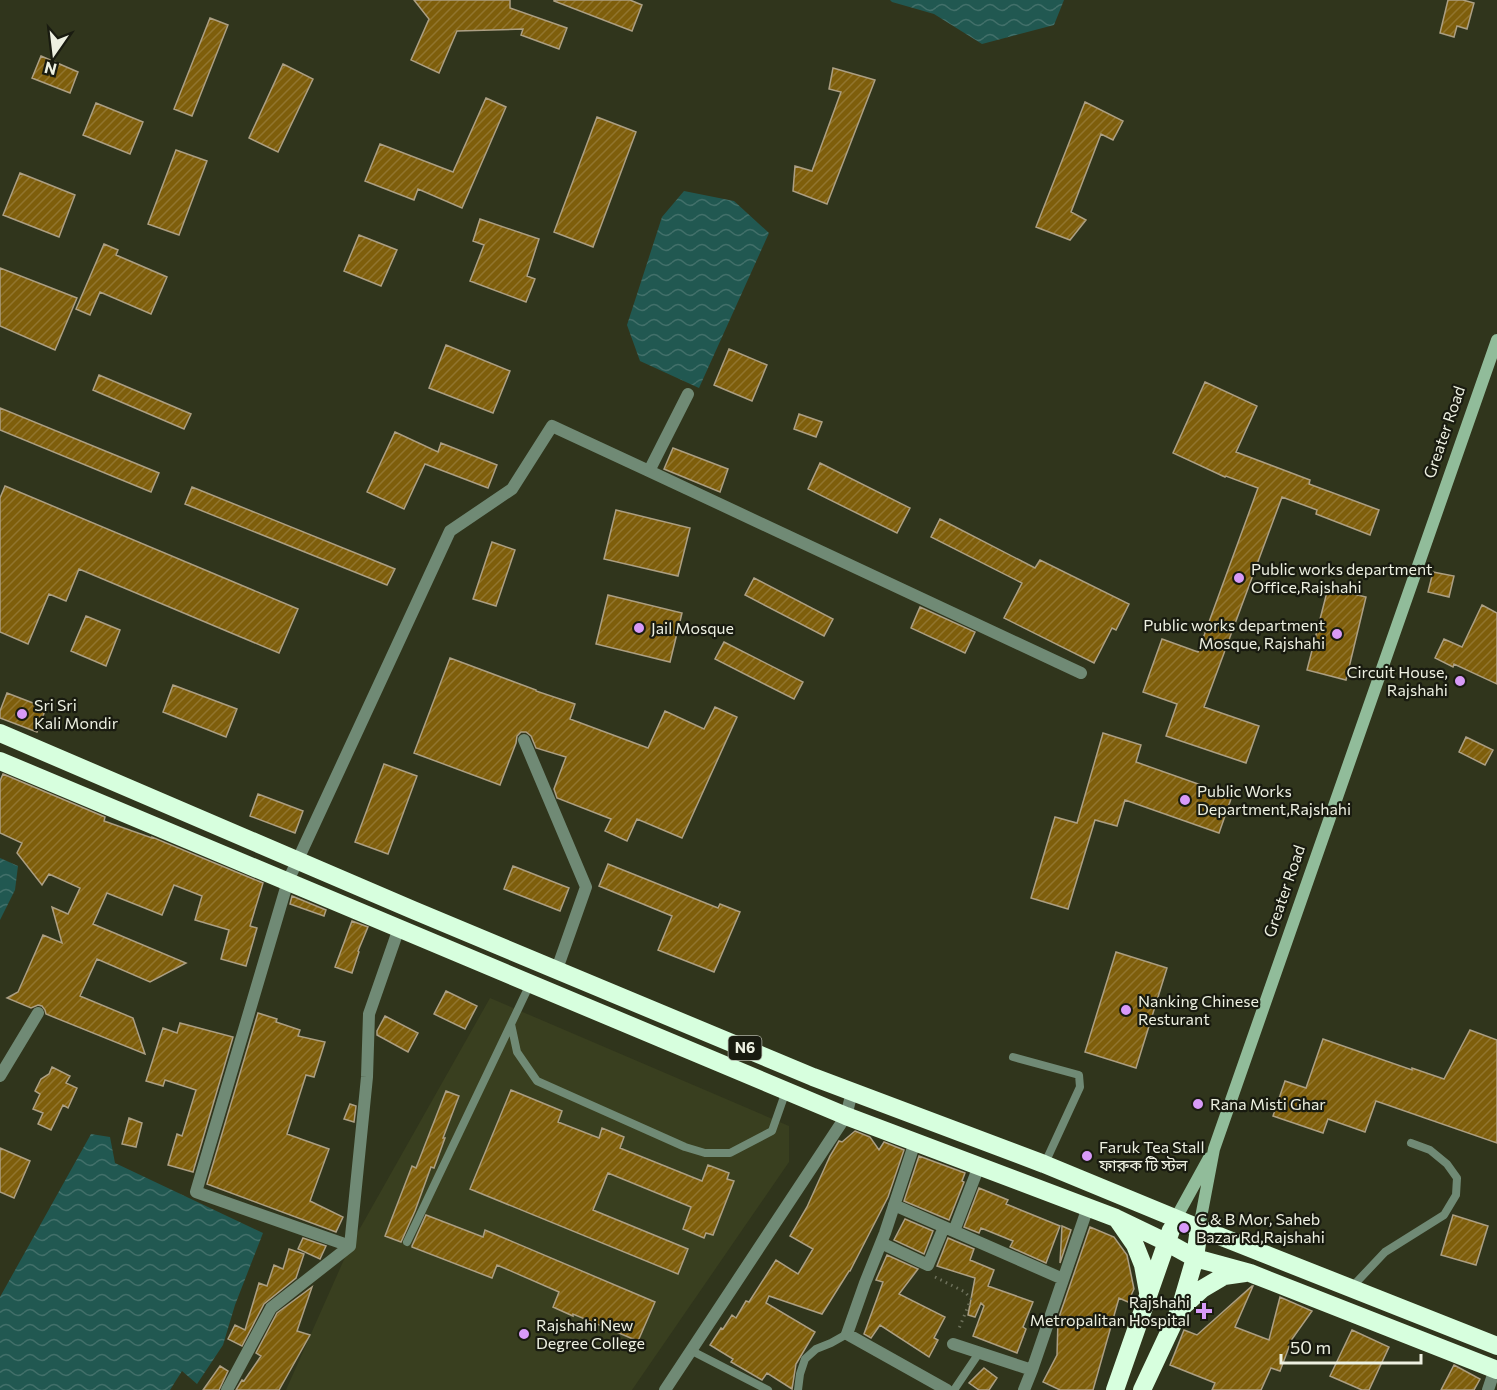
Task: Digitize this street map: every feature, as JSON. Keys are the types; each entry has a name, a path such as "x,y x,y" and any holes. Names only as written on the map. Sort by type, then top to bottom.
{"highway":[{"name":"N6","path":"0,733 852,1092 1044,1164 1497,1346"},
{"name":"N6","path":"0,761 846,1116 1116,1218 1195,1258 1250,1273 1496,1370"},
{"path":"1116,1218 1135,1245 1143,1265 1149,1294"},
{"name":"Greater Road","path":"1115,1390 1176,1218"},
{"name":"Greater Road","path":"1142,1390 1180,1310 1195,1258 1199,1228"},
{"path":"1180,1310 1202,1289 1224,1276 1250,1273"},
{"path":"1341,1308 1351,1288"}],"street":[{"name":"Greater Road","path":"1199,1228 1214,1149 1497,340"},
{"path":"649,471 688,394"},
{"path":"350,1246 196,1192 288,881 450,531 512,489 552,426 1081,673"},
{"path":"524,740 586,887 557,969"},
{"path":"227,1390 271,1308 350,1246 367,1077 369,1014 399,928"},
{"path":"0,1076 38,1013"},
{"path":"665,1390 846,1116 852,1092"},
{"path":"915,1142 847,1334 947,1390"},
{"name":"Greater Road","path":"1176,1218 1214,1149"},
{"path":"881,1243 928,1265 949,1229 978,1166"},
{"path":"894,1205 1063,1279"},
{"path":"1024,1390 1088,1207"},
{"path":"953,1344 1032,1370"},
{"path":"1488,1390 1496,1370"}],"lane":[{"path":"407,1242 530,984"},
{"path":"511,1024 517,1052 537,1081 685,1147 705,1152 730,1153 772,1131 786,1091"},
{"path":"1013,1057 1079,1075 1080,1087 1044,1164"},
{"path":"1351,1288 1385,1252 1444,1215 1456,1195 1457,1178 1447,1164 1430,1150 1411,1143"},
{"path":"798,1390 800,1374 806,1359 816,1349 847,1334"},
{"path":"692,1351 768,1390"},
{"path":"954,1390 979,1353"}],"path":[{"path":"928,1265 935,1277 965,1292 971,1299 953,1344"}],"shaded area":[{"path":"490,998 789,1126 789,1162 632,1390 286,1390 350,1246"}],"water":[{"path":"890,0 1064,0 1054,25 982,44 934,14"},
{"path":"684,191 734,201 769,233 699,388 640,361 627,325 662,217"},
{"path":"0,858 18,866 15,890 0,920"},
{"path":"91,1134 110,1137 115,1163 263,1233 235,1305 223,1345 197,1384 182,1371 170,1390 0,1390 0,1297"}],"building":[{"path":"414,0 510,0 510,8 567,28 559,49 521,35 523,29 457,31 439,73 411,60 429,19"},
{"path":"554,0 630,0 642,5 632,31"},
{"path":"1448,0 1474,3 1467,29 1457,26 1454,37 1440,33"},
{"path":"210,18 228,25 192,116 174,109"},
{"path":"41,56 78,72 70,93 32,78"},
{"path":"283,64 313,79 278,152 249,138"},
{"path":"833,68 875,80 827,204 793,191 795,166 812,171 841,92 829,89"},
{"path":"486,98 506,107 462,208 418,189 414,200 365,181 380,144 453,172"},
{"path":"1085,102 1123,121 1113,140 1101,134 1071,212 1086,220 1070,240 1036,227"},
{"path":"96,103 143,122 130,154 83,135"},
{"path":"597,117 636,132 593,247 554,232"},
{"path":"176,150 207,161 179,235 148,224"},
{"path":"20,173 75,195 59,237 3,215"},
{"path":"480,219 539,239 527,276 535,279 526,302 470,281 484,245 473,241"},
{"path":"359,235 397,250 381,286 344,271"},
{"path":"104,244 118,250 116,255 167,277 151,314 100,292 90,315 76,309"},
{"path":"0,268 77,298 55,350 0,326"},
{"path":"446,345 510,371 493,413 429,388"},
{"path":"729,349 767,365 752,401 714,385"},
{"path":"99,375 191,414 184,429 93,390"},
{"path":"1205,382 1257,406 1236,452 1310,480 1309,484 1379,510 1370,535 1316,514 1317,510 1282,497 1204,707 1259,726 1246,763 1166,736 1177,704 1143,692 1162,639 1198,652 1258,488 1225,477 1173,453"},
{"path":"0,408 159,473 151,492 0,430"},
{"path":"799,414 822,422 816,437 794,429"},
{"path":"395,432 438,452 441,443 497,465 488,488 425,464 404,509 367,492"},
{"path":"673,448 728,469 720,492 664,469"},
{"path":"820,463 910,508 897,533 808,489"},
{"path":"5,486 298,609 279,653 79,569 66,601 49,594 28,644 0,632 0,498"},
{"path":"192,487 395,569 387,585 185,504"},
{"path":"616,510 690,528 678,576 604,559"},
{"path":"940,519 1035,568 1040,560 1129,604 1116,630 1112,628 1094,663 1004,618 1022,583 931,537"},
{"path":"492,542 515,550 496,606 473,599"},
{"path":"1433,572 1454,576 1449,597 1428,592"},
{"path":"754,578 833,619 824,636 745,595"},
{"name":"Public works department Mosque, Rajshahi","path":"1328,588 1366,597 1346,680 1307,670"},
{"name":"Jail Mosque","path":"608,595 682,613 670,662 596,644"},
{"path":"1482,605 1497,613 1497,684 1454,664 1453,667 1435,658 1444,639 1462,647"},
{"path":"920,607 975,632 965,653 911,628"},
{"path":"86,616 120,630 106,666 71,651"},
{"path":"724,642 803,682 794,699 715,659"},
{"path":"450,658 575,704 570,719 648,748 665,711 704,729 715,707 737,717 682,838 637,819 627,841 605,831 611,819 557,798 554,789 566,757 536,748 531,736 526,732 521,732 517,736 500,785 414,753"},
{"path":"173,685 237,709 226,737 163,712"},
{"name":"Sri Sri Kali Mondir","path":"7,693 46,708 37,732 0,718 0,711"},
{"path":"1103,733 1141,745 1136,762 1232,796 1219,833 1125,800 1117,826 1095,820 1068,909 1031,898 1055,817 1077,823"},
{"path":"1466,737 1493,750 1485,765 1459,752"},
{"path":"384,764 417,776 388,854 355,842"},
{"path":"3,774 105,817 104,821 152,837 263,883 250,926 257,928 246,966 221,959 229,930 195,920 202,896 174,885 162,915 107,893 93,924 186,963 150,982 97,959 80,996 133,1018 145,1054 46,1014 42,1006 31,1008 7,998 18,992 43,935 62,943 52,907 68,914 80,888 49,874 42,885 17,853 22,843 0,833 0,781"},
{"path":"258,794 303,811 295,833 250,816"},
{"path":"608,864 718,908 720,904 740,912 714,972 658,950 672,916 599,886"},
{"path":"513,866 569,888 560,911 504,889"},
{"path":"292,896 326,910 324,916 290,904"},
{"path":"352,921 368,927 352,973 335,967"},
{"name":"Nanking Chinese Resturant","path":"1116,952 1167,968 1136,1068 1085,1052"},
{"path":"446,991 477,1006 465,1029 434,1014"},
{"path":"258,1013 300,1030 298,1036 325,1042 314,1077 306,1075 287,1134 329,1149 310,1201 343,1217 336,1232 207,1184"},
{"path":"385,1016 418,1033 408,1052 377,1035"},
{"path":"180,1023 233,1037 193,1172 168,1165 177,1134 182,1136 196,1090 165,1080 163,1086 146,1081 163,1028 177,1033"},
{"path":"1470,1030 1497,1040 1497,1143 1376,1101 1365,1132 1328,1119 1323,1133 1273,1116 1285,1081 1306,1088 1323,1039 1444,1079"},
{"path":"52,1067 70,1076 66,1083 77,1088 68,1108 63,1105 51,1130 38,1124 43,1113 33,1109 40,1094 35,1091 41,1079 49,1074"},
{"path":"511,1090 562,1111 558,1122 599,1138 602,1128 624,1137 620,1148 702,1181 708,1165 729,1173 727,1179 734,1181 713,1235 706,1233 704,1238 683,1229 691,1207 608,1173 593,1210 688,1249 678,1274 470,1189"},
{"path":"446,1091 459,1096 434,1168 431,1167 401,1242 385,1236 412,1166 416,1168"},
{"path":"350,1104 356,1106 354,1122 344,1119"},
{"path":"129,1118 142,1123 136,1147 122,1144"},
{"path":"855,1131 870,1137 879,1150 884,1142 904,1150 888,1197 850,1271 822,1314 769,1296 766,1303 815,1332 796,1364 792,1389 767,1373 762,1380 731,1362 733,1359 710,1345 732,1315 736,1318 746,1301 749,1302 776,1260 798,1274 813,1249 790,1236 807,1207 839,1141 842,1142"},
{"path":"0,1148 30,1161 14,1198 0,1192"},
{"path":"919,1156 965,1173 962,1181 964,1182 949,1220 904,1201"},
{"path":"979,1188 1008,1200 1006,1204 1060,1226 1046,1263 1010,1247 1013,1241 981,1228 979,1233 964,1227"},
{"path":"426,1215 483,1237 485,1230 655,1302 638,1341 553,1307 559,1292 497,1265 492,1278 412,1247"},
{"path":"1453,1215 1488,1226 1476,1265 1441,1255"},
{"path":"905,1219 933,1231 924,1254 894,1240"},
{"path":"1062,1226 1071,1230 1060,1263"},
{"path":"1090,1227 1114,1237 1127,1255 1134,1289 1128,1302 1119,1298 1093,1390 1060,1390 1043,1382 1057,1355 1058,1320"},
{"path":"303,1238 326,1246 320,1259 298,1249"},
{"path":"948,1238 974,1249 970,1260 994,1270 988,1286 1033,1302 1023,1327 1026,1329 1017,1353 973,1336 984,1306 981,1303 975,1317 968,1315 975,1278 937,1266"},
{"path":"289,1249 304,1254 296,1278 264,1304 242,1346 228,1339 235,1325 245,1330 259,1283 267,1286 274,1265 283,1269"},
{"path":"887,1255 918,1269 899,1294 945,1317 934,1338 938,1340 929,1357 880,1325 871,1338 864,1334 883,1282 876,1280"},
{"path":"1252,1286 1235,1327 1269,1340 1280,1297 1312,1311 1292,1339 1280,1371 1271,1368 1261,1390 1212,1390 1215,1383 1170,1365 1184,1330 1197,1335"},
{"path":"312,1287 297,1331 310,1335 279,1390 236,1390 261,1356 256,1353 277,1313"},
{"path":"1352,1330 1389,1347 1369,1390 1362,1390 1330,1376"},
{"path":"1454,1365 1480,1379 1474,1390 1441,1390"},
{"path":"220,1366 228,1371 219,1390 203,1390"},
{"path":"984,1368 997,1378 989,1390 979,1390 969,1383"}],"place":[{"name":"Public works department Office,Rajshahi","path":"1239,578"},
{"name":"Jail Mosque","path":"639,628"},
{"name":"Public works department Mosque, Rajshahi","path":"1337,634"},
{"name":"Circuit House, Rajshahi","path":"1460,681"},
{"name":"Sri Sri Kali Mondir","path":"22,714"},
{"name":"Public Works Department,Rajshahi","path":"1185,800"},
{"name":"Nanking Chinese Resturant","path":"1126,1010"},
{"name":"Rana Misti Ghar","path":"1198,1104"},
{"name":"Faruk Tea Stall ফারুক টি স্টল","path":"1087,1156"},
{"name":"C & B Mor, Saheb Bazar Rd,Rajshahi","path":"1184,1228"},
{"name":"Rajshahi Metropalitan Hospital","path":"1204,1311"},
{"name":"Rajshahi New Degree College","path":"524,1334"}]}
